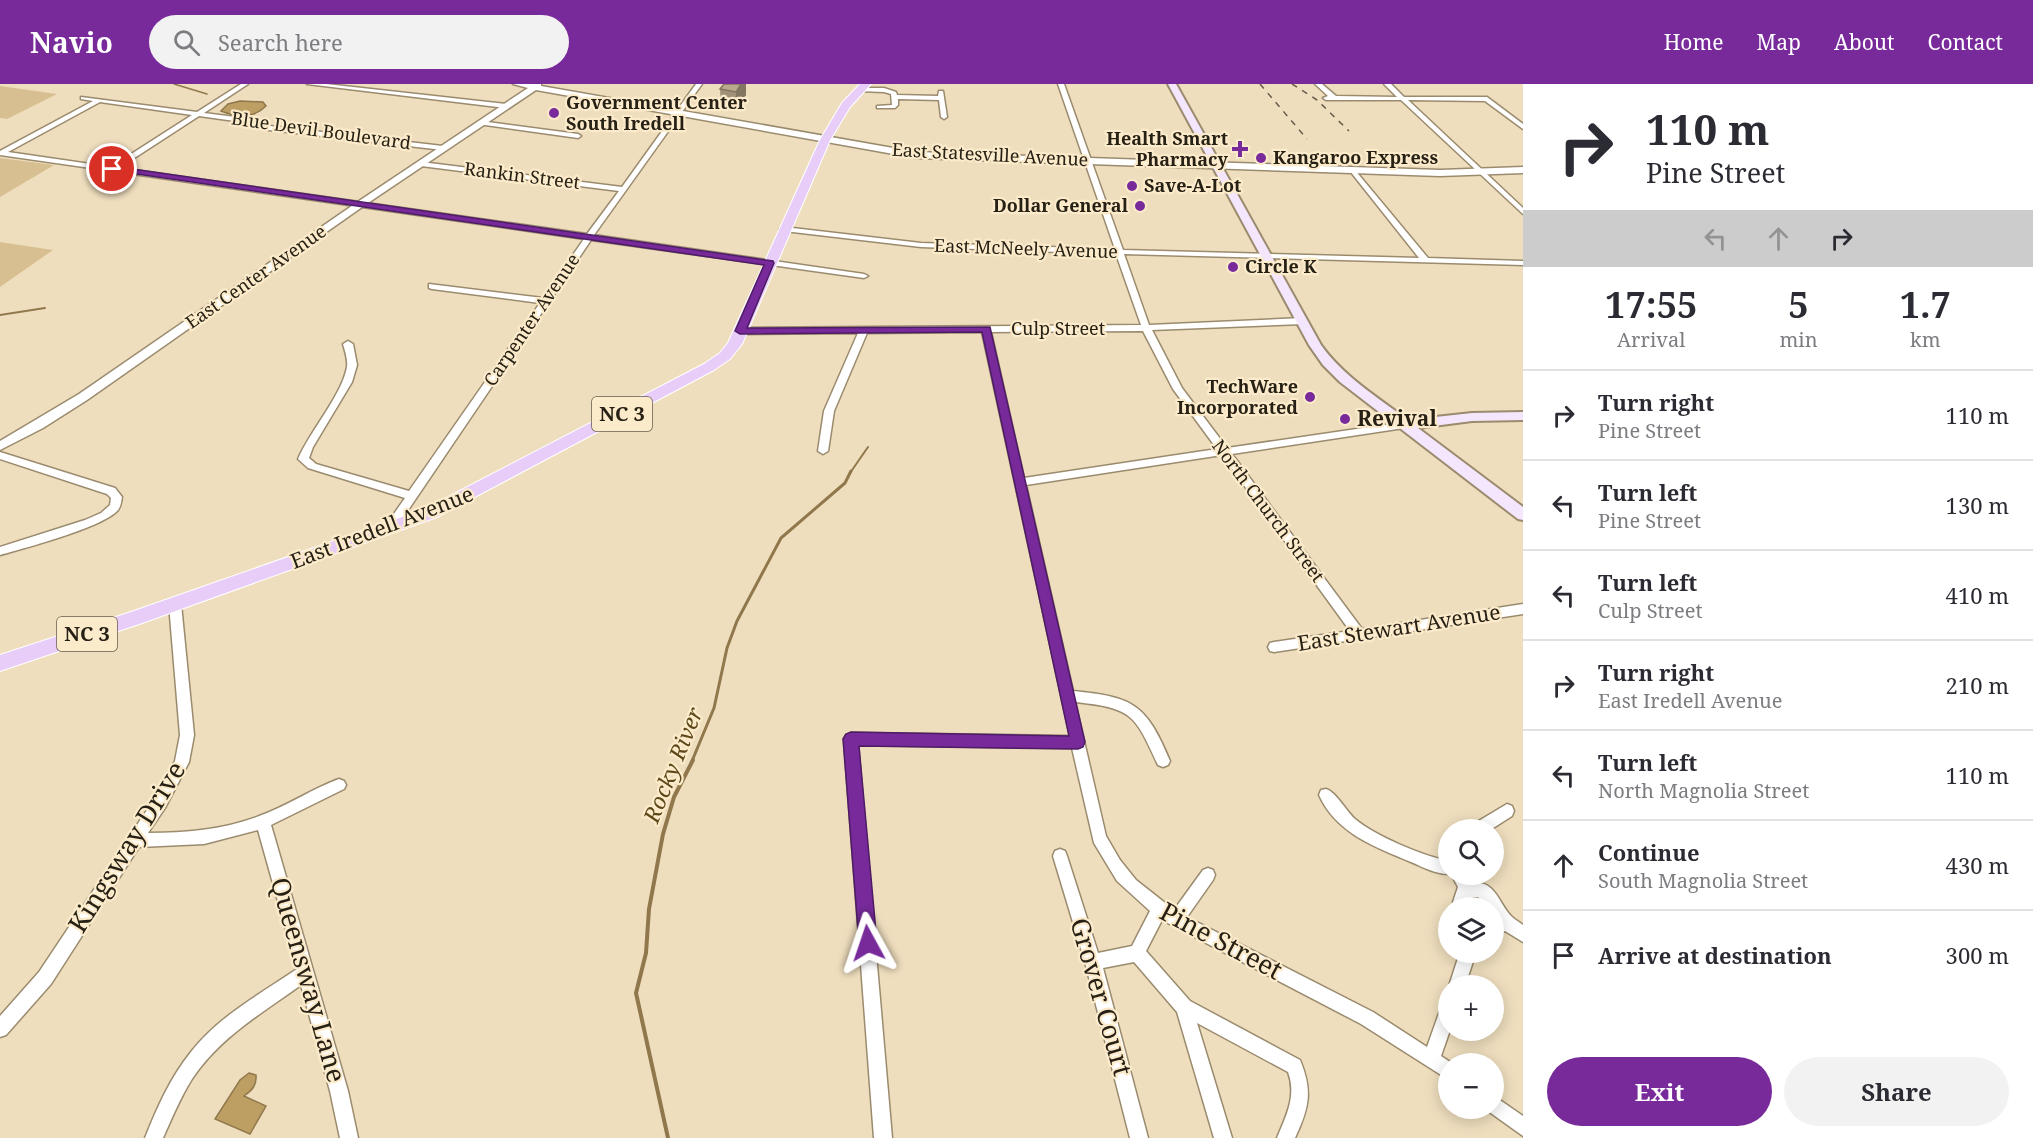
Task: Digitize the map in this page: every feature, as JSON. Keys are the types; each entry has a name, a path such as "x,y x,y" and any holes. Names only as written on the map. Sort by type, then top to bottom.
{"main road":[{"path":"1172,84 1327,362 1404,425 1523,515"},
{"name":"East Iredell Avenue","path":"0,663 431,513 709,367 725,356 735,344 825,140 846,105 863,87"},
{"path":"1404,425 1472,417 1523,416"}],"street":[{"path":"112,169 244,84"},
{"path":"310,84 506,106"},
{"name":"East Statesville Avenue","path":"516,84 916,155 1352,170 1482,172 1523,170"},
{"name":"Carpenter Avenue","path":"390,528 590,236 699,84"},
{"name":"North Church Street","path":"1061,84 1146,328 1178,389 1360,635"},
{"path":"1318,84 1330,98 1487,99 1523,127"},
{"path":"1387,84 1523,212"},
{"name":"East Center Avenue","path":"0,446 83,397 362,203 536,86"},
{"path":"863,87 891,91 895,97 893,107 879,107"},
{"path":"895,97 941,95 944,117"},
{"name":"Blue Devil Boulevard","path":"83,98 243,120 269,128 443,148"},
{"path":"1,153 100,99"},
{"path":"480,123 578,136"},
{"path":"1,153 864,276"},
{"name":"Rankin Street","path":"421,164 623,189"},
{"path":"1352,170 1426,261"},
{"name":"East McNeely Avenue","path":"784,229 921,245 1523,263"},
{"path":"432,286 545,301"},
{"name":"Culp Street","path":"740,331 1146,328 1303,321"},
{"name":"Pine Street","path":"986,329 1099,838 1124,880 1176,920 1367,1018 1438,1062"},
{"path":"823,452 825,425 829,411 864,330"},
{"path":"348,344 352,365 347,382 303,459 312,466 412,496"},
{"path":"1020,482 1404,425"},
{"path":"0,455 111,491 117,497 115,507 105,516 0,551"},
{"name":"Kingsway Drive","path":"0,1029 45,978 170,786 185,753 187,735 175,604"},
{"name":"East Stewart Avenue","path":"1274,647 1523,609"},
{"path":"1068,696 1108,700 1130,706 1145,722 1163,761"},
{"path":"883,1138 851,739 1078,742"},
{"path":"134,840 183,840 227,834 263,822 339,785"},
{"path":"1326,795 1342,818 1368,838 1438,865"},
{"path":"1495,819 1508,811"},
{"name":"Queensway Lane","path":"263,822 339,1091 350,1138"},
{"name":"Grover Court","path":"1060,856 1093,962 1139,1138"},
{"path":"1176,920 1208,875"},
{"path":"1466,885 1469,889 1482,891 1491,897"},
{"path":"1462,897 1469,889"},
{"path":"1137,953 1159,909"},
{"path":"1504,926 1523,934"},
{"path":"1093,962 1137,953"},
{"path":"1137,953 1184,1007 1294,1066 1302,1081 1297,1115 1286,1138"},
{"path":"153,1138 187,1071 205,1049 238,1021 305,973"},
{"path":"1184,1007 1223,1138"},
{"path":"1432,1057 1438,1040"},
{"path":"1504,1113 1523,1127"}],"shaded area":[{"path":"0,86 57,94 7,119 0,118"},
{"path":"240,101 263,102 266,106 256,113 245,116 221,111 228,104"},
{"path":"0,158 54,165 0,197"},
{"path":"0,242 53,250 0,287"},
{"path":"249,1073 256,1075 256,1082 244,1096 266,1106 250,1134 215,1119 240,1080"}],"building":[{"path":"724,84 741,84 736,92 720,89"}],"waterway":[{"path":"174,84 207,94"},
{"path":"0,315 45,308"},
{"name":"Rocky River","path":"850,473 868,447"},
{"name":"Rocky River","path":"692,761 714,708 727,648 737,621 781,538 845,483 850,473"},
{"name":"Rocky River","path":"668,1138 636,993 646,953 649,909 663,834 674,797 693,760"}],"railway":[{"path":"1260,84 1307,139"},
{"path":"1292,84 1317,100 1349,131"}],"place":[{"name":"Government Center South Iredell","path":"554,113"},
{"name":"Health Smart Pharmacy","path":"1240,149"},
{"name":"Kangaroo Express","path":"1261,158"},
{"name":"Save-A-Lot","path":"1132,186"},
{"name":"Dollar General","path":"1140,206"},
{"name":"Circle K","path":"1233,267"},
{"name":"TechWare Incorporated","path":"1310,397"},
{"name":"Revival","path":"1345,419"}],"route":[{"path":"112,169 770,263 740,331 986,329 1078,742 851,739 868,943"}]}
